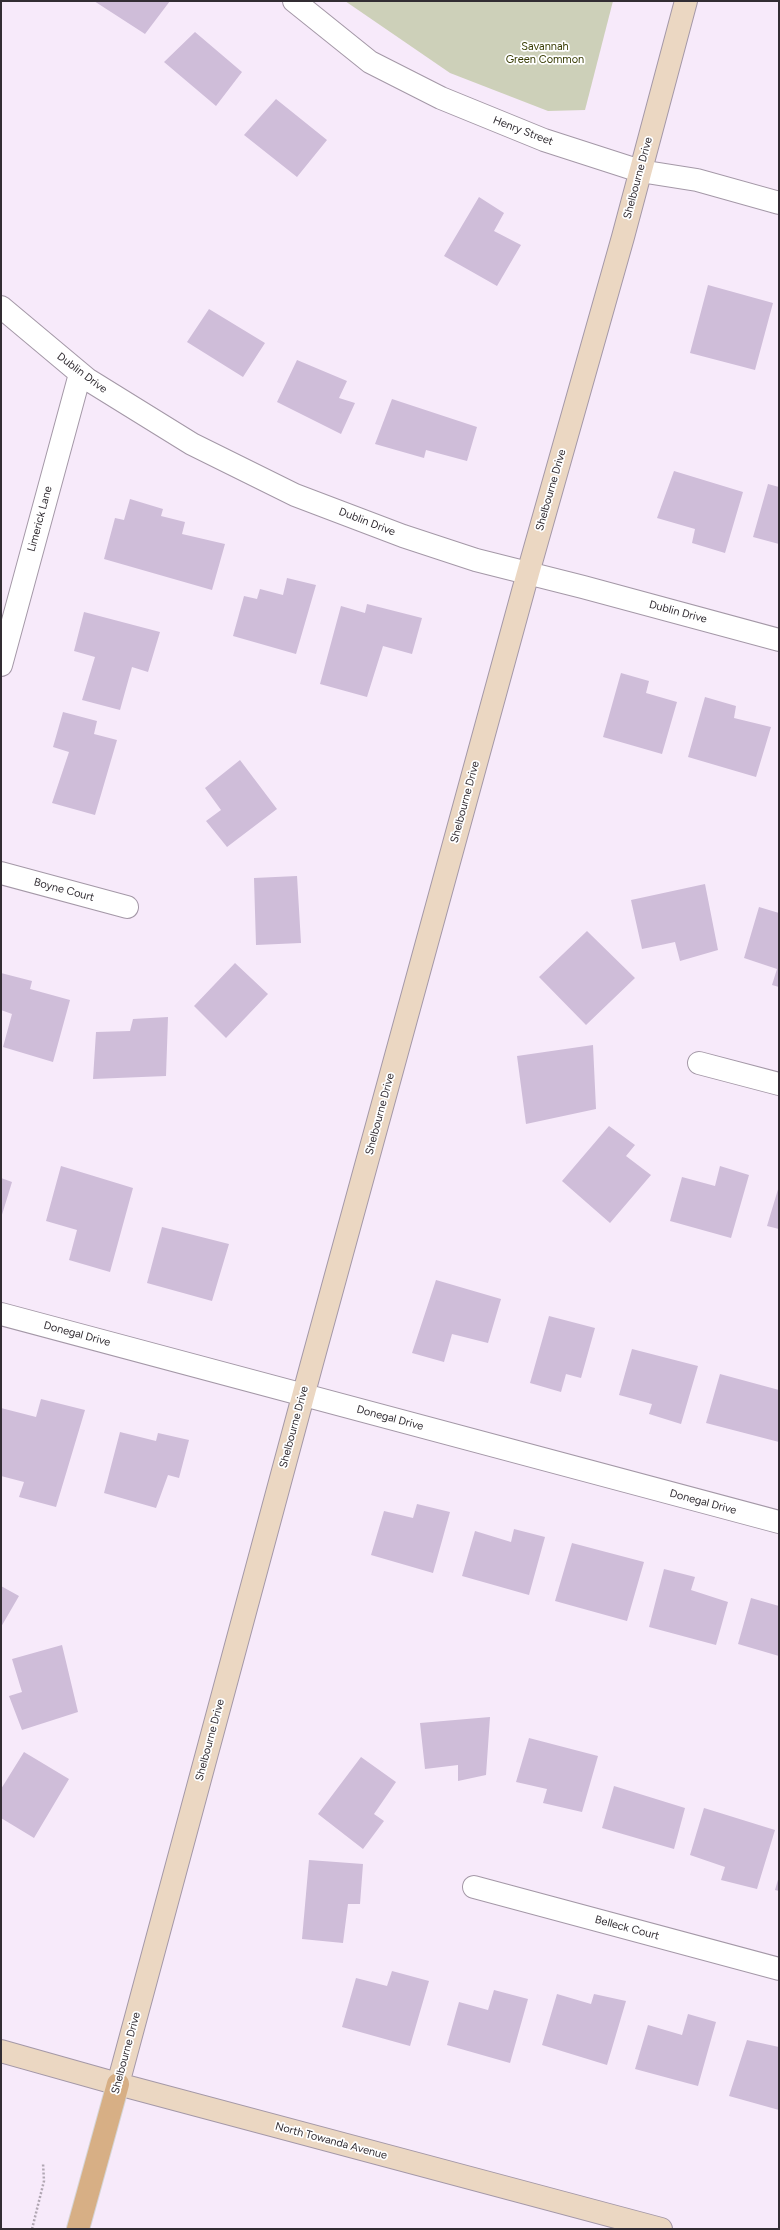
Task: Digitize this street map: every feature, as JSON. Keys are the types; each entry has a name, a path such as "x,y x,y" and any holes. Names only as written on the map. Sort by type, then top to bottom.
{"main road":[{"name":"Shelbourne Drive","path":"78,2229 303,1395 686,1"},
{"name":"North Towanda Avenue","path":"1,2051 118,2084 661,2229"}],"street":[{"name":"Henry Street","path":"294,1 370,62 441,98 544,140 640,171 697,180 779,202"},
{"name":"Dublin Drive","path":"1,307 80,374 192,444 295,495 403,536 476,560 779,640"},
{"name":"Limerick Lane","path":"1,665 80,374"},
{"name":"Boyne Court","path":"1,873 127,907"},
{"path":"699,1063 779,1084"},
{"name":"Donegal Drive","path":"1,1314 779,1522"},
{"name":"Belleck Court","path":"474,1887 779,1969"}],"path":[{"path":"32,2229 44,2182 43,2163"}],"green space":[{"name":"Savannah Green Common","path":"345,1 613,1 585,110 548,111 450,73"}],"building":[{"path":"94,1 170,1 145,34"},
{"path":"195,32 242,72 216,106 164,62"},
{"path":"276,99 327,140 297,177 244,135"},
{"path":"479,197 504,213 494,231 521,245 497,286 444,256"},
{"path":"708,285 773,303 755,370 690,353"},
{"path":"209,309 265,343 243,377 187,342"},
{"path":"297,360 347,381 339,398 355,403 341,434 277,402"},
{"path":"392,399 477,427 467,461 426,450 424,458 375,444"},
{"path":"674,471 743,492 725,553 692,543 695,529 657,518"},
{"path":"768,484 779,487 779,544 753,537"},
{"path":"130,499 163,509 161,516 185,522 182,534 225,544 212,590 104,559 115,518 124,520"},
{"path":"287,578 316,585 296,654 233,636 244,596 257,599 260,589 283,595"},
{"path":"367,604 422,618 412,654 383,646 367,697 320,684 341,606 365,613"},
{"path":"84,612 160,632 148,672 132,667 120,710 82,700 95,657 74,651"},
{"path":"621,673 649,681 646,693 677,702 662,754 603,737"},
{"path":"705,697 736,706 734,718 771,727 756,777 688,757"},
{"path":"63,712 97,721 94,734 117,740 95,815 52,803 69,752 53,747"},
{"path":"240,760 277,809 227,847 206,821 221,810 205,788"},
{"path":"297,876 301,943 256,945 254,878"},
{"path":"705,884 718,950 680,961 675,942 642,949 631,900"},
{"path":"759,907 779,913 779,987 772,985 777,969 744,958"},
{"path":"587,931 635,978 586,1025 539,977"},
{"path":"235,963 268,994 226,1038 194,1006"},
{"path":"1,973 32,981 30,989 70,1000 53,1062 3,1047 12,1014 1,1010"},
{"path":"168,1017 166,1076 93,1079 96,1032 130,1031 133,1019"},
{"path":"593,1045 596,1109 526,1124 517,1056"},
{"path":"609,1126 635,1145 626,1156 651,1175 610,1223 562,1181"},
{"path":"61,1166 133,1188 110,1272 69,1260 77,1230 46,1221"},
{"path":"720,1166 749,1175 731,1238 670,1221 682,1177 715,1186"},
{"path":"1,1178 12,1182 1,1218"},
{"path":"779,1186 779,1229 767,1226"},
{"path":"162,1227 229,1244 212,1301 147,1283"},
{"path":"436,1280 501,1299 488,1343 452,1334 444,1362 412,1353"},
{"path":"549,1316 595,1328 581,1378 566,1374 561,1392 530,1383"},
{"path":"632,1349 698,1366 681,1424 649,1414 652,1404 619,1395"},
{"path":"720,1374 779,1390 779,1442 706,1423"},
{"path":"41,1399 85,1410 56,1507 19,1497 24,1482 1,1476 1,1408 36,1417"},
{"path":"120,1432 156,1441 158,1433 189,1440 179,1478 168,1475 156,1508 104,1493"},
{"path":"417,1504 450,1512 433,1573 371,1555 384,1511 413,1518"},
{"path":"514,1529 545,1537 529,1595 462,1576 475,1531 511,1542"},
{"path":"572,1543 644,1562 627,1621 555,1601"},
{"path":"664,1569 695,1577 691,1590 728,1602 716,1645 649,1627"},
{"path":"1,1586 19,1596 1,1627"},
{"path":"751,1598 779,1606 779,1656 738,1644"},
{"path":"62,1645 78,1712 22,1730 9,1696 22,1692 12,1659"},
{"path":"490,1717 486,1775 458,1781 458,1765 425,1769 420,1723"},
{"path":"529,1738 598,1756 582,1812 543,1803 547,1789 516,1782"},
{"path":"24,1752 69,1779 34,1838 1,1818 1,1789"},
{"path":"361,1757 396,1782 374,1814 384,1821 363,1849 318,1814"},
{"path":"614,1786 685,1808 674,1849 602,1828"},
{"path":"704,1808 775,1830 757,1889 721,1880 725,1867 690,1855"},
{"path":"309,1860 363,1864 360,1904 348,1904 343,1943 302,1939"},
{"path":"779,1876 779,1891 775,1890"},
{"path":"392,1971 429,1981 410,2046 342,2027 356,1978 387,1986"},
{"path":"494,1990 528,1999 510,2063 447,2045 459,2002 488,2010"},
{"path":"557,1994 591,2004 594,1994 626,2001 607,2065 542,2045"},
{"path":"688,2014 716,2022 698,2086 635,2069 648,2025 682,2035"},
{"path":"747,2040 779,2047 779,2110 729,2096"}]}
